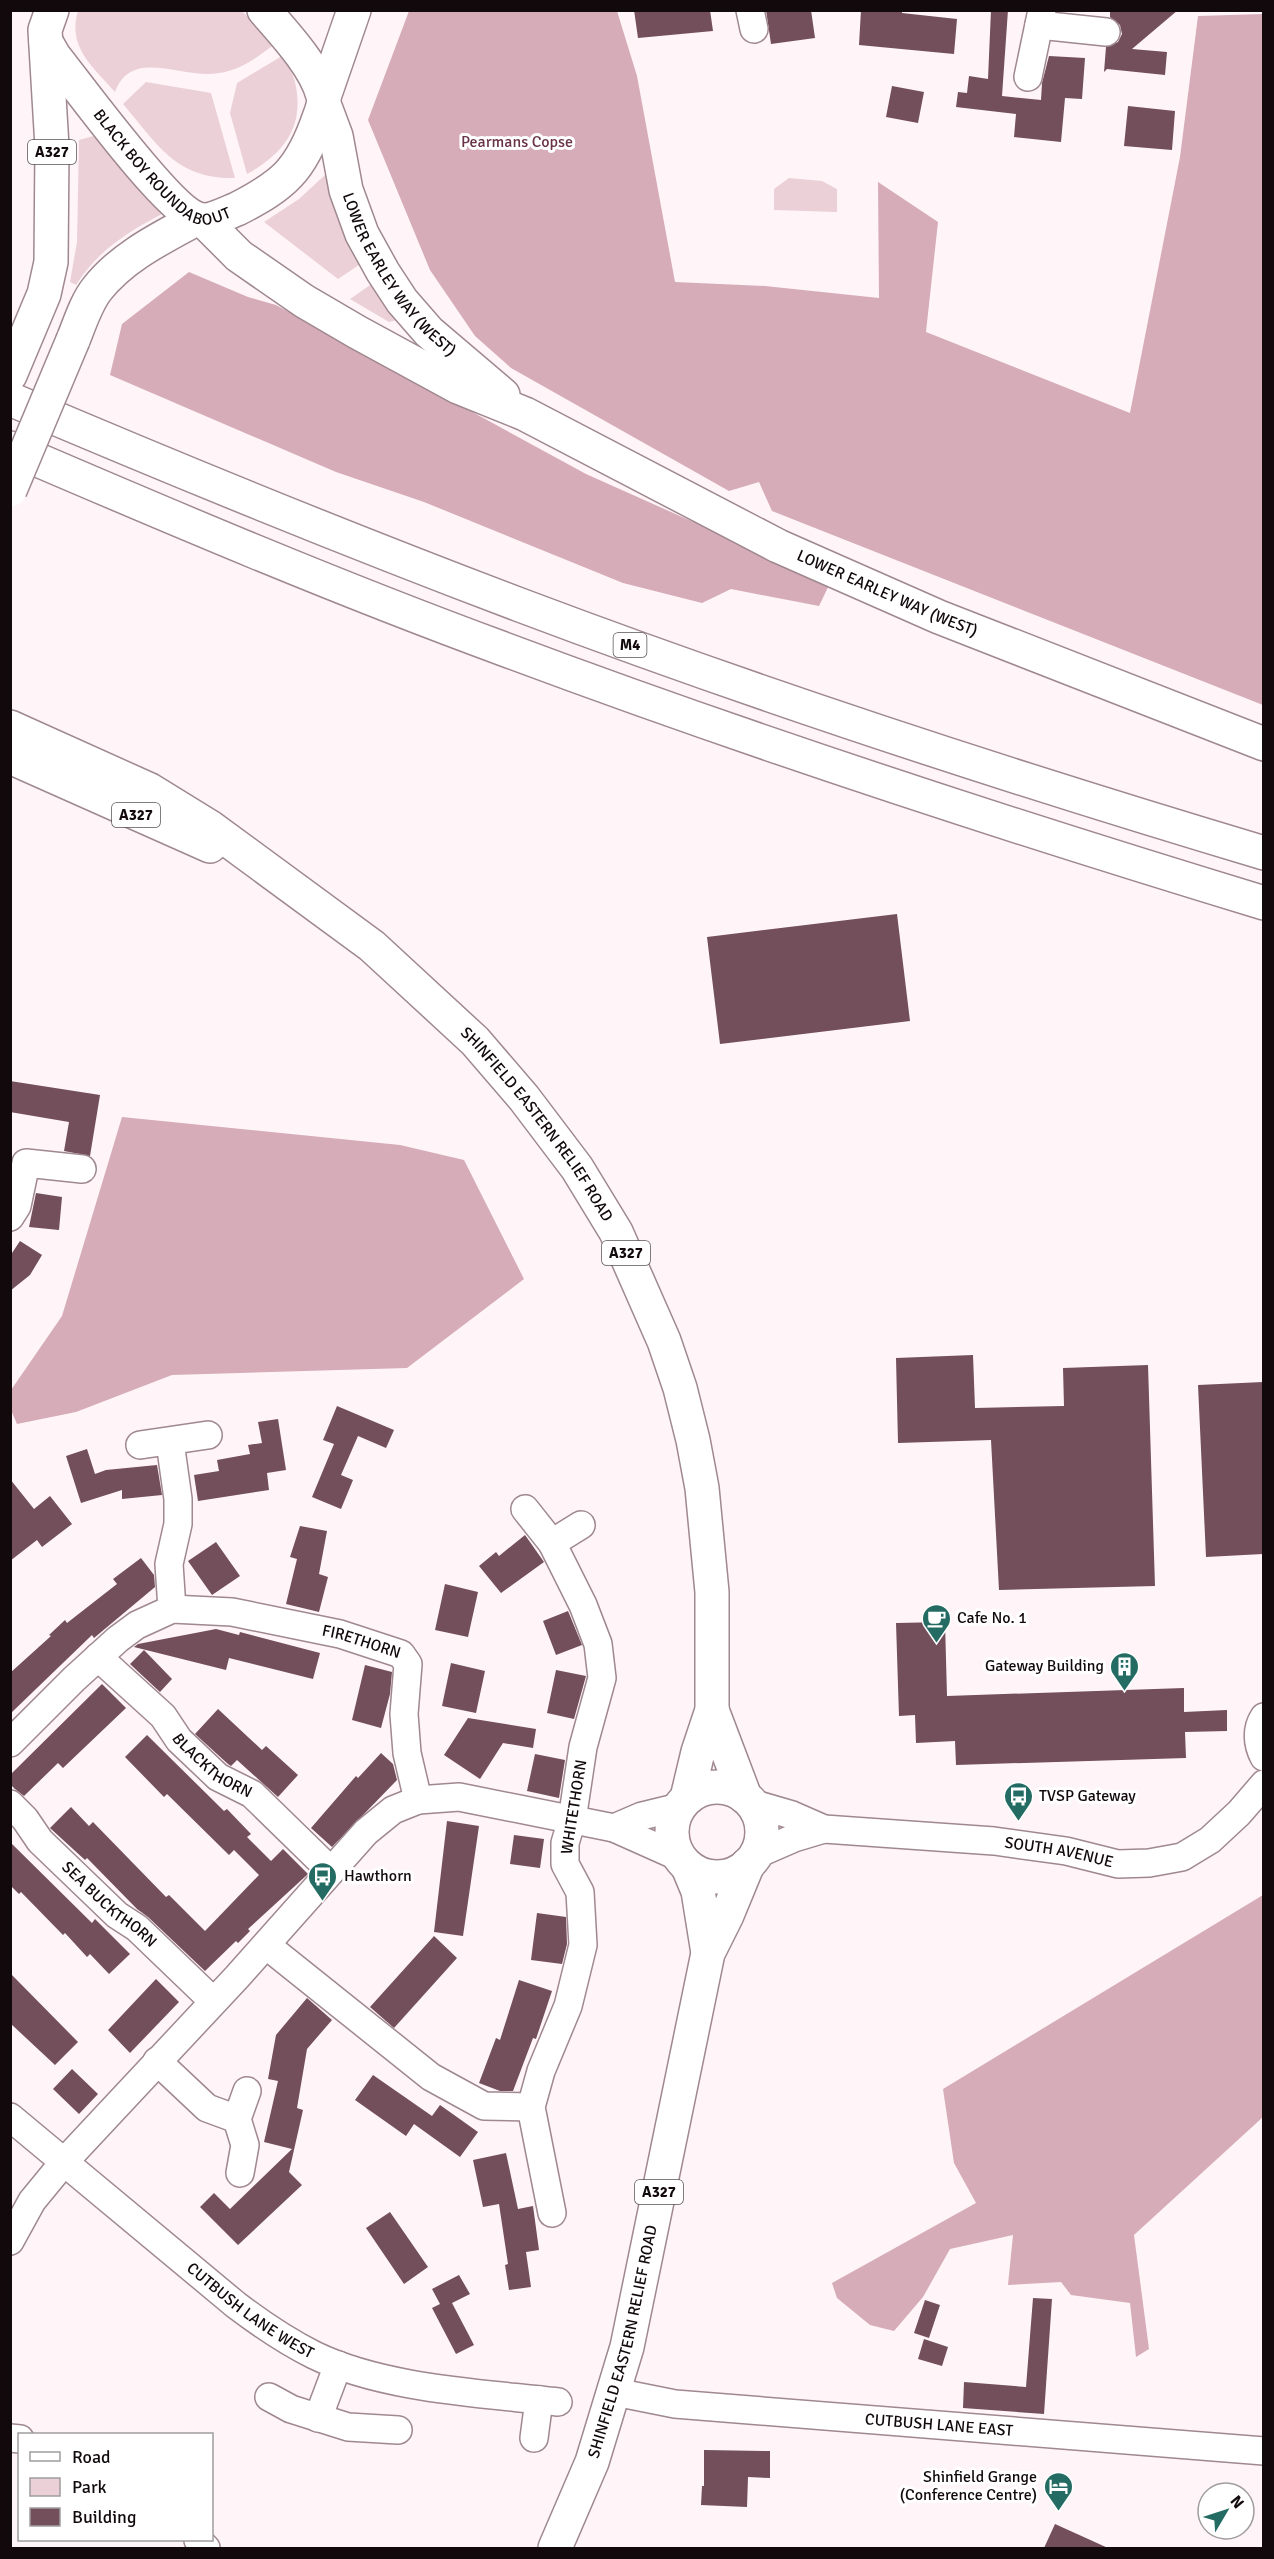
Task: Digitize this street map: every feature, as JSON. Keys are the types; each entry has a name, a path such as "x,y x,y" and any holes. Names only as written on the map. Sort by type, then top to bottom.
{"main road":[{"path":"264,10 313,74 324,100"},
{"name":"BLACK BOY ROUNDABOUT","path":"46,22 54,56 151,178 199,220 228,213 259,198 283,182 298,165 311,141 354,10"},
{"name":"A327","path":"10,375 44,294 51,262 52,147 46,22"},
{"name":"LOWER EARLEY WAY (WEST)","path":"324,100 336,136 346,190 362,234 383,272 402,301 429,332 525,414"},
{"path":"10,490 91,299 116,270 141,250 199,220"},
{"name":"LOWER EARLEY WAY (WEST)","path":"199,220 239,256 304,301 458,387 525,414 778,546 939,617 1263,744"},
{"name":"M4","path":"10,399 198,479 520,605 830,716 1263,854"},
{"path":"10,448 188,525 510,652 788,751 1263,903"},
{"name":"SHINFIELD EASTERN RELIEF ROAD","path":"10,700 22,715 58,746"},
{"name":"SHINFIELD EASTERN RELIEF ROAD","path":"10,727 58,746 150,790 210,827 372,946 475,1041 524,1098 577,1168 616,1232 664,1341 680,1388 693,1440 707,1524 710,1559 712,1710 683,1802"},
{"name":"SHINFIELD EASTERN RELIEF ROAD","path":"10,757 135,814 264,868"},
{"name":"SHINFIELD EASTERN RELIEF ROAD","path":"712,1710 748,1800"},
{"path":"709,1787 728,1789 748,1800 758,1815 762,1828 760,1842 752,1859 740,1870 719,1877 698,1873 684,1862 674,1845 671,1832 674,1819 683,1802 709,1787"},
{"name":"SHINFIELD EASTERN RELIEF ROAD","path":"555,2548 592,2462 627,2347 708,1953 752,1859"},
{"name":"SHINFIELD EASTERN RELIEF ROAD","path":"684,1862 698,1891 708,1953"}],"street":[{"path":"1028,77 1040,18 1106,32"},
{"path":"10,1217 17,1206 18,1162 82,1169"},
{"path":"140,1445 208,1435"},
{"path":"170,1442 178,1499 178,1524 169,1564 172,1610"},
{"name":"WHITETHORN","path":"525,1509 552,1543 583,1605 598,1644 603,1678 583,1747 573,1820 564,1843 565,1864 580,1892 583,1945 568,2006 541,2071 531,2107 552,2212"},
{"path":"552,1543 581,1525"},
{"name":"FIRETHORN","path":"10,1743 98,1657 137,1625 172,1610 231,1612 340,1635 401,1654 408,1664 404,1714 406,1753 418,1800"},
{"name":"BLACKTHORN","path":"98,1657 164,1716 179,1740 218,1777 252,1794 331,1871"},
{"path":"1263,1717 1258,1731 1258,1742 1263,1757"},
{"name":"SOUTH AVENUE","path":"748,1800 824,1829 994,1841 1066,1851 1118,1864 1149,1863 1182,1857 1210,1840 1239,1813 1263,1784"},
{"path":"10,2241 32,2201 64,2162 266,1945 331,1871 380,1819 393,1810 418,1800 459,1797 614,1828 684,1862"},
{"path":"614,1828 683,1802"},
{"name":"SEA BUCKTHORN","path":"10,1804 49,1850 117,1915 137,1928 213,2001"},
{"name":"SOUTH AVENUE","path":"752,1859 794,1838 824,1829"},
{"path":"266,1945 431,2077 452,2090 484,2106 531,2107"},
{"path":"157,2061 207,2108 237,2119"},
{"path":"240,2173 245,2145 237,2119 247,2091"},
{"name":"CUTBUSH LANE WEST","path":"10,2117 241,2309 273,2332 338,2365 425,2387 548,2401 534,2438"},
{"path":"318,2418 338,2365"},
{"name":"CUTBUSH LANE EAST","path":"615,2392 675,2404 1263,2451"},
{"path":"269,2397 291,2409 348,2427 398,2430"}],"green space":[{"path":"78,11 242,11 272,46 241,67 227,72 205,74 160,68 133,71 123,78 115,92 91,65 79,46 76,35"},
{"name":"Pearmans Copse","path":"409,11 617,11 637,76 675,282 765,286 879,298 878,182 938,222 926,332 1130,413 1180,157 1198,16 1263,14 1263,705 772,511 759,482 729,491 511,368 475,336 430,270 368,120"},
{"path":"282,56 295,82 297,112 294,125 282,147 272,157 247,174 230,113 237,83"},
{"path":"146,82 211,93 235,178 198,173 183,166 158,146 123,104"},
{"path":"97,135 172,209 118,240 95,260 76,285 70,282 77,242 79,140"},
{"path":"325,175 365,261 338,279 264,222 299,199"},
{"path":"789,178 822,181 837,189 837,212 774,210 774,189"},
{"path":"189,272 248,297 276,305 586,474 830,583 819,606 731,589 702,603 623,583 424,502 336,472 110,375 122,324"},
{"path":"376,281 397,320 389,322 350,299"},
{"path":"122,1117 400,1145 464,1160 524,1279 407,1368 172,1375 76,1412 17,1424 11,1410 11,1390 62,1316"},
{"path":"1263,1895 1263,2117 1134,2235 1149,2349 1136,2357 1130,2303 1071,2295 1061,2282 1008,2285 1013,2235 950,2249 923,2297 894,2331 870,2325 837,2298 832,2283 976,2203 954,2163 943,2089"}],"building":[{"path":"634,10 710,10 713,31 638,38"},
{"path":"766,10 811,10 815,38 771,44"},
{"path":"861,10 902,10 902,13 957,19 954,54 859,45"},
{"path":"991,10 1008,10 1002,96 1041,100 1042,83 1049,56 1085,58 1082,99 1065,98 1061,142 1014,137 1016,114 956,107 958,92 967,93 969,76 988,79"},
{"path":"1110,10 1178,10 1132,49 1167,52 1165,75 1107,69 1104,72 1106,47 1118,42 1122,34 1120,25 1110,17"},
{"path":"892,86 924,92 918,123 886,117"},
{"path":"1128,106 1175,111 1172,150 1124,146"},
{"path":"897,914 910,1021 720,1044 707,937"},
{"path":"10,1081 100,1095 90,1156 64,1151 69,1122 10,1112"},
{"path":"36,1193 62,1197 59,1230 29,1227"},
{"path":"20,1241 42,1255 30,1275 10,1291 10,1256"},
{"path":"973,1355 975,1408 1064,1406 1063,1368 1148,1365 1155,1586 999,1590 991,1440 898,1443 896,1358"},
{"path":"1263,1382 1263,1554 1206,1557 1198,1385"},
{"path":"337,1406 394,1430 386,1448 358,1436 341,1475 353,1480 341,1509 312,1497 334,1444 323,1440"},
{"path":"278,1419 286,1470 267,1473 269,1490 198,1501 194,1475 219,1471 217,1460 250,1454 248,1445 262,1443 258,1422"},
{"path":"87,1449 95,1474 106,1470 157,1465 162,1495 122,1499 122,1490 81,1503 66,1456"},
{"path":"10,1479 34,1509 50,1496 72,1524 42,1547 37,1540 10,1561"},
{"path":"300,1526 327,1531 319,1574 328,1577 319,1612 286,1604 297,1559 290,1557"},
{"path":"525,1535 544,1562 501,1593 479,1566 496,1552 499,1556"},
{"path":"216,1542 240,1576 212,1595 188,1561"},
{"path":"141,1558 154,1575 155,1587 94,1638 92,1635 10,1714 10,1673 51,1636 49,1635 65,1620 67,1623 117,1584 113,1579"},
{"path":"445,1584 478,1592 468,1637 435,1630"},
{"path":"568,1611 582,1645 556,1655 543,1621"},
{"name":"Gateway Building","path":"945,1622 947,1696 1184,1688 1184,1712 1227,1710 1227,1731 1185,1732 1186,1758 956,1765 955,1741 916,1743 915,1715 899,1716 896,1623"},
{"path":"216,1629 239,1635 240,1632 320,1653 313,1679 229,1658 226,1670 134,1647 138,1644"},
{"path":"144,1650 172,1679 160,1692 130,1664"},
{"path":"451,1663 485,1671 476,1713 442,1706"},
{"path":"365,1665 392,1672 390,1694 381,1728 352,1720"},
{"path":"556,1670 586,1676 574,1719 547,1713"},
{"path":"102,1684 126,1708 63,1768 58,1763 24,1796 10,1784 10,1775"},
{"path":"218,1709 262,1750 266,1746 298,1775 278,1797 237,1760 231,1766 195,1734"},
{"path":"468,1718 536,1729 533,1748 503,1743 480,1779 444,1755"},
{"path":"147,1735 224,1811 227,1809 251,1834 247,1837 271,1861 283,1849 308,1874 248,1929 250,1931 238,1943 236,1941 205,1971 137,1909 87,1858 85,1860 50,1828 71,1807 89,1826 93,1822 166,1897 169,1895 205,1931 259,1875 234,1850 229,1855 167,1794 164,1797 125,1757"},
{"path":"381,1753 393,1764 397,1780 332,1847 311,1828 356,1776 358,1778"},
{"path":"535,1754 565,1760 559,1798 527,1791"},
{"path":"447,1821 479,1826 463,1936 434,1932"},
{"path":"514,1835 544,1839 540,1868 510,1864"},
{"path":"10,1842 92,1923 95,1919 130,1954 109,1974 90,1954 87,1957 65,1933 63,1935 21,1892 19,1894 10,1885"},
{"path":"537,1913 566,1917 567,1944 562,1964 531,1960"},
{"path":"434,1936 457,1958 394,2028 370,2007"},
{"path":"10,1973 78,2042 55,2065 10,2023"},
{"path":"156,1979 179,2002 130,2053 108,2030"},
{"path":"519,1980 552,1991 536,2039 533,2038 513,2091 500,2091 479,2083 496,2038 500,2040"},
{"path":"307,1998 332,2020 307,2049 297,2108 303,2110 289,2172 302,2185 238,2245 200,2207 214,2193 230,2209 292,2149 264,2142 278,2081 268,2079 276,2035"},
{"path":"72,2069 98,2094 79,2114 53,2089"},
{"path":"373,2075 432,2116 440,2105 478,2132 460,2157 414,2124 406,2136 355,2100"},
{"path":"506,2153 518,2209 533,2206 539,2250 526,2252 531,2287 509,2290 505,2265 508,2264 499,2204 483,2207 473,2160"},
{"path":"390,2212 428,2267 404,2284 366,2228"},
{"path":"459,2275 470,2294 452,2303 474,2345 456,2354 432,2308 440,2304 432,2289"},
{"path":"1033,2298 1052,2299 1044,2414 963,2408 964,2382 1026,2387"},
{"path":"925,2300 940,2305 929,2338 914,2333"},
{"path":"924,2339 948,2347 942,2366 918,2359"},
{"path":"704,2450 770,2451 770,2478 748,2477 747,2507 701,2505 702,2486 704,2486"},
{"path":"1055,2524 1108,2548 1044,2548"}],"place":[{"name":"Cafe No. 1","path":"936,1644"},
{"name":"Gateway Building","path":"1125,1692"},
{"name":"TVSP Gateway","path":"1018,1822"},
{"name":"Hawthorn","path":"323,1902"},
{"name":"Shinfield Grange (Conference Centre)","path":"1058,2512"}]}
